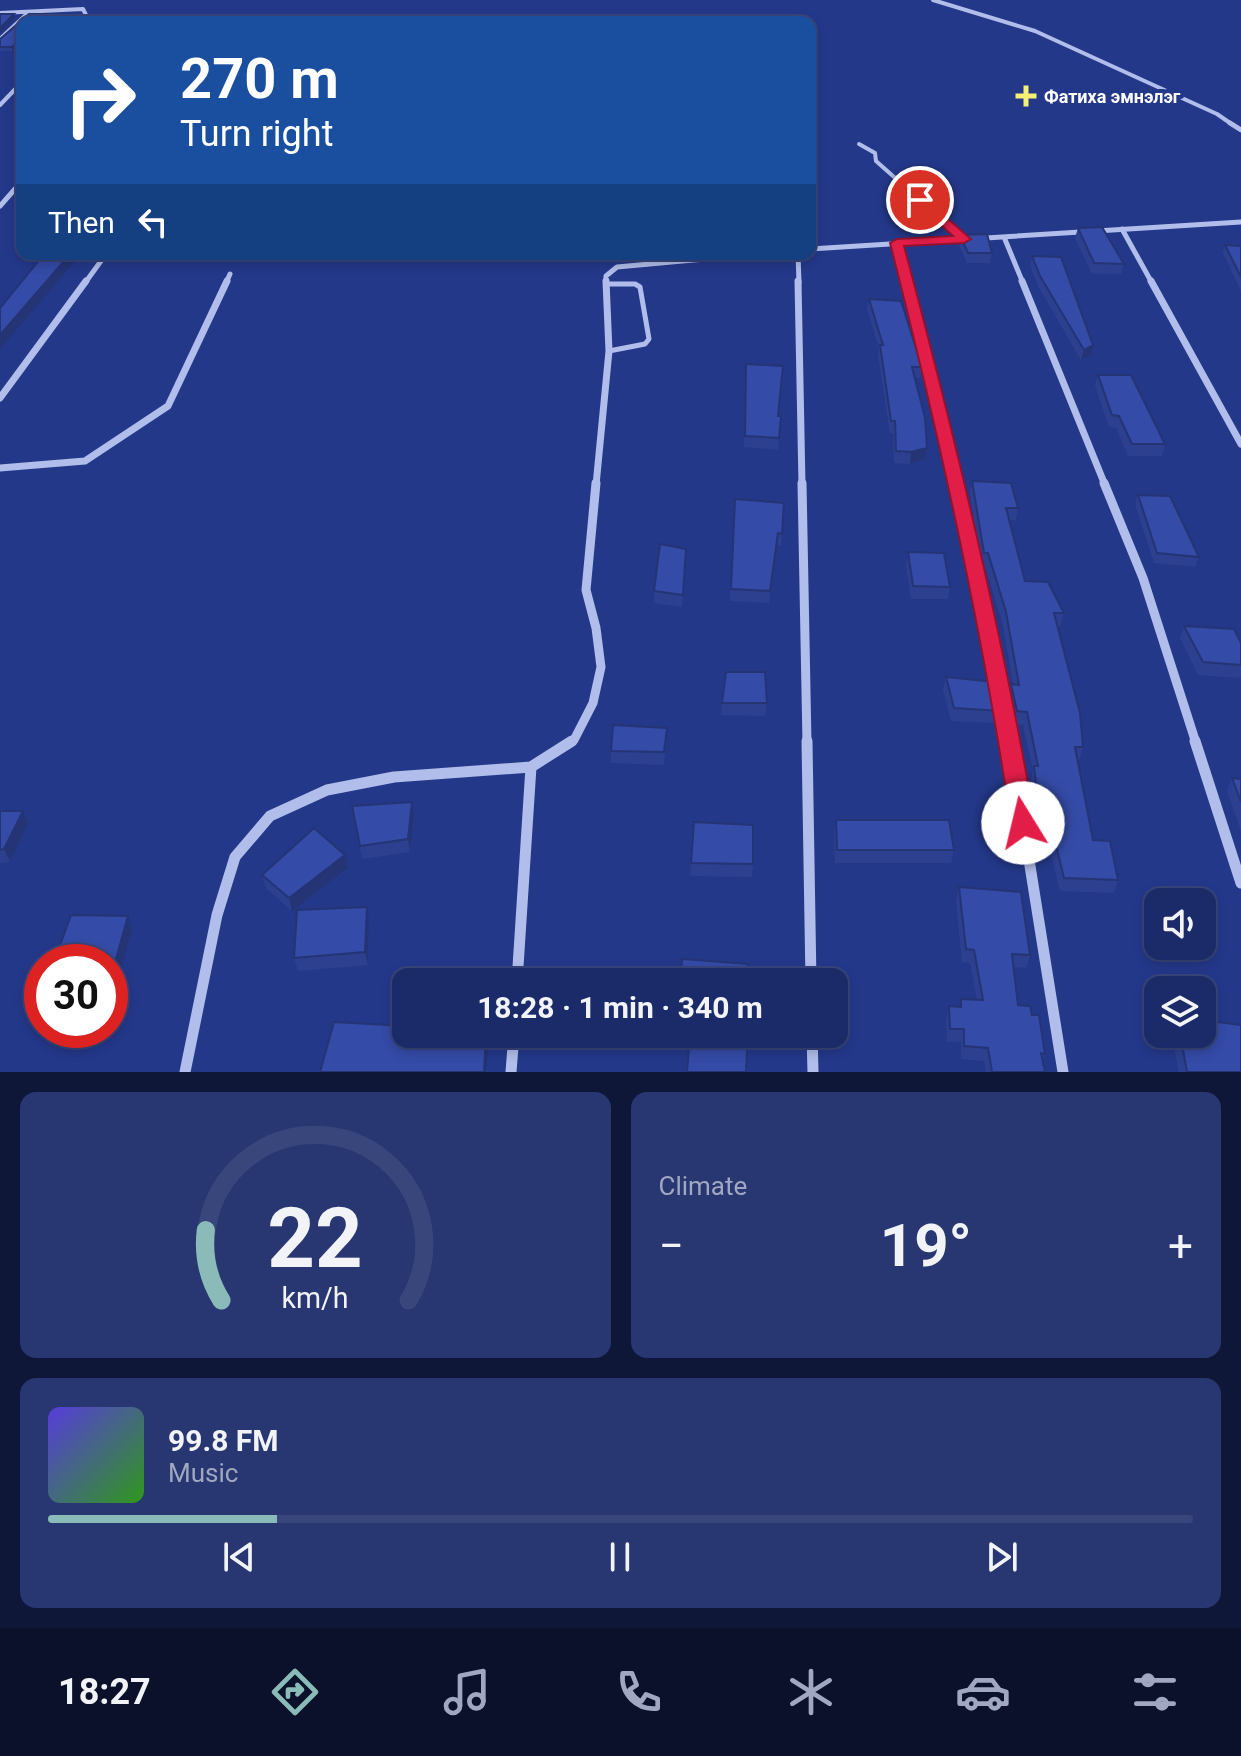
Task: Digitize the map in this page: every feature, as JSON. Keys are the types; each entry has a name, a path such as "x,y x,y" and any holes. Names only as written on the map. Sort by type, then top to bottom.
{"street":[{"path":"933,0 1035,31 1217,114 1241,130"},
{"path":"0,13 83,9 87,12 85,16"},
{"path":"24,16 29,11"},
{"path":"0,39 16,24"},
{"path":"0,105 16,88"},
{"path":"0,206 16,188"},
{"path":"816,249 1241,222"},
{"path":"1122,229 1241,444"},
{"path":"1004,237 1143,578 1241,883"},
{"path":"897,243 937,397 1008,730 1063,1072"},
{"path":"0,398 102,260"},
{"path":"185,1072 217,915 235,857 270,816 340,787 394,777 531,767 574,740 593,703 601,667 596,628 586,590 609,351 606,276 617,267 693,260"},
{"path":"798,260 811,968"},
{"path":"0,468 85,461 168,406 230,274"},
{"path":"518,968 531,767"},
{"path":"511,1072 513,1048"},
{"path":"812,1048 813,1072"}],"lane":[{"path":"859,144 875,153 876,161 964,239"},
{"path":"606,284 635,284 640,287 649,339 645,344 609,351"}],"building":[{"path":"0,14 14,14 0,28"},
{"path":"16,25 16,43 12,47 0,47 0,39"},
{"path":"1102,227 1124,264 1094,263 1078,228"},
{"path":"987,234 992,253 968,253 960,235"},
{"path":"1225,245 1241,246 1241,277"},
{"path":"1032,256 1061,257 1093,345 1084,350 1040,276"},
{"path":"39,260 65,260 0,335 0,308"},
{"path":"869,299 901,301 922,367 912,367 925,418 927,448 911,452 896,451 895,421 891,421 880,345 883,345"},
{"path":"746,364 783,366 779,438 745,436"},
{"path":"1098,375 1131,375 1165,444 1132,444 1119,416 1112,415"},
{"path":"972,481 1011,483 1018,508 1006,508 1025,581 1048,582 1064,613 1054,613 1080,713 1083,747 1075,747 1093,840 1110,841 1118,880 1064,878 1046,804 1038,803 1034,766 1038,766 1027,712 1017,711 1011,684 1019,685 1006,612 988,553 984,553"},
{"path":"1138,495 1170,496 1199,557 1157,553"},
{"path":"735,499 784,503 782,534 778,533 770,591 731,589"},
{"path":"660,544 686,549 683,595 654,591"},
{"path":"908,552 944,553 950,587 913,586"},
{"path":"1184,626 1234,629 1241,643 1241,665 1203,662"},
{"path":"726,672 765,672 767,703 722,703"},
{"path":"946,677 995,682 1001,711 954,708"},
{"path":"613,725 667,728 664,752 611,751"},
{"path":"1232,778 1241,779 1241,802"},
{"path":"412,802 408,839 360,846 352,806"},
{"path":"0,811 23,811 4,849 0,850"},
{"path":"836,820 949,820 954,850 837,850"},
{"path":"694,822 753,825 753,864 691,863"},
{"path":"314,828 345,855 289,898 262,875"},
{"path":"959,887 1021,892 1030,955 1012,954 1018,1005 1030,1006 1032,1015 1039,1015 1045,1072 992,1072 988,1048 964,1046 964,1029 950,1029 949,1006 961,1007 961,999 983,1000 974,950 966,949"},
{"path":"367,907 365,952 294,958 297,910"},
{"path":"71,915 128,916 120,944 61,944"},
{"path":"682,959 748,964 748,968 682,968"},
{"path":"334,1022 392,1025 392,1048 485,1048 484,1072 320,1072"},
{"path":"1216,1022 1241,1025 1241,1072 1187,1072 1183,1048 1216,1048"},
{"path":"689,1048 747,1048 746,1072 687,1072"}],"place":[{"name":"Фатиха эмнэлэг","path":"1026,96"}],"route":[{"path":"920,200 964,239 897,243 937,397 1008,730 1023,823"}]}
